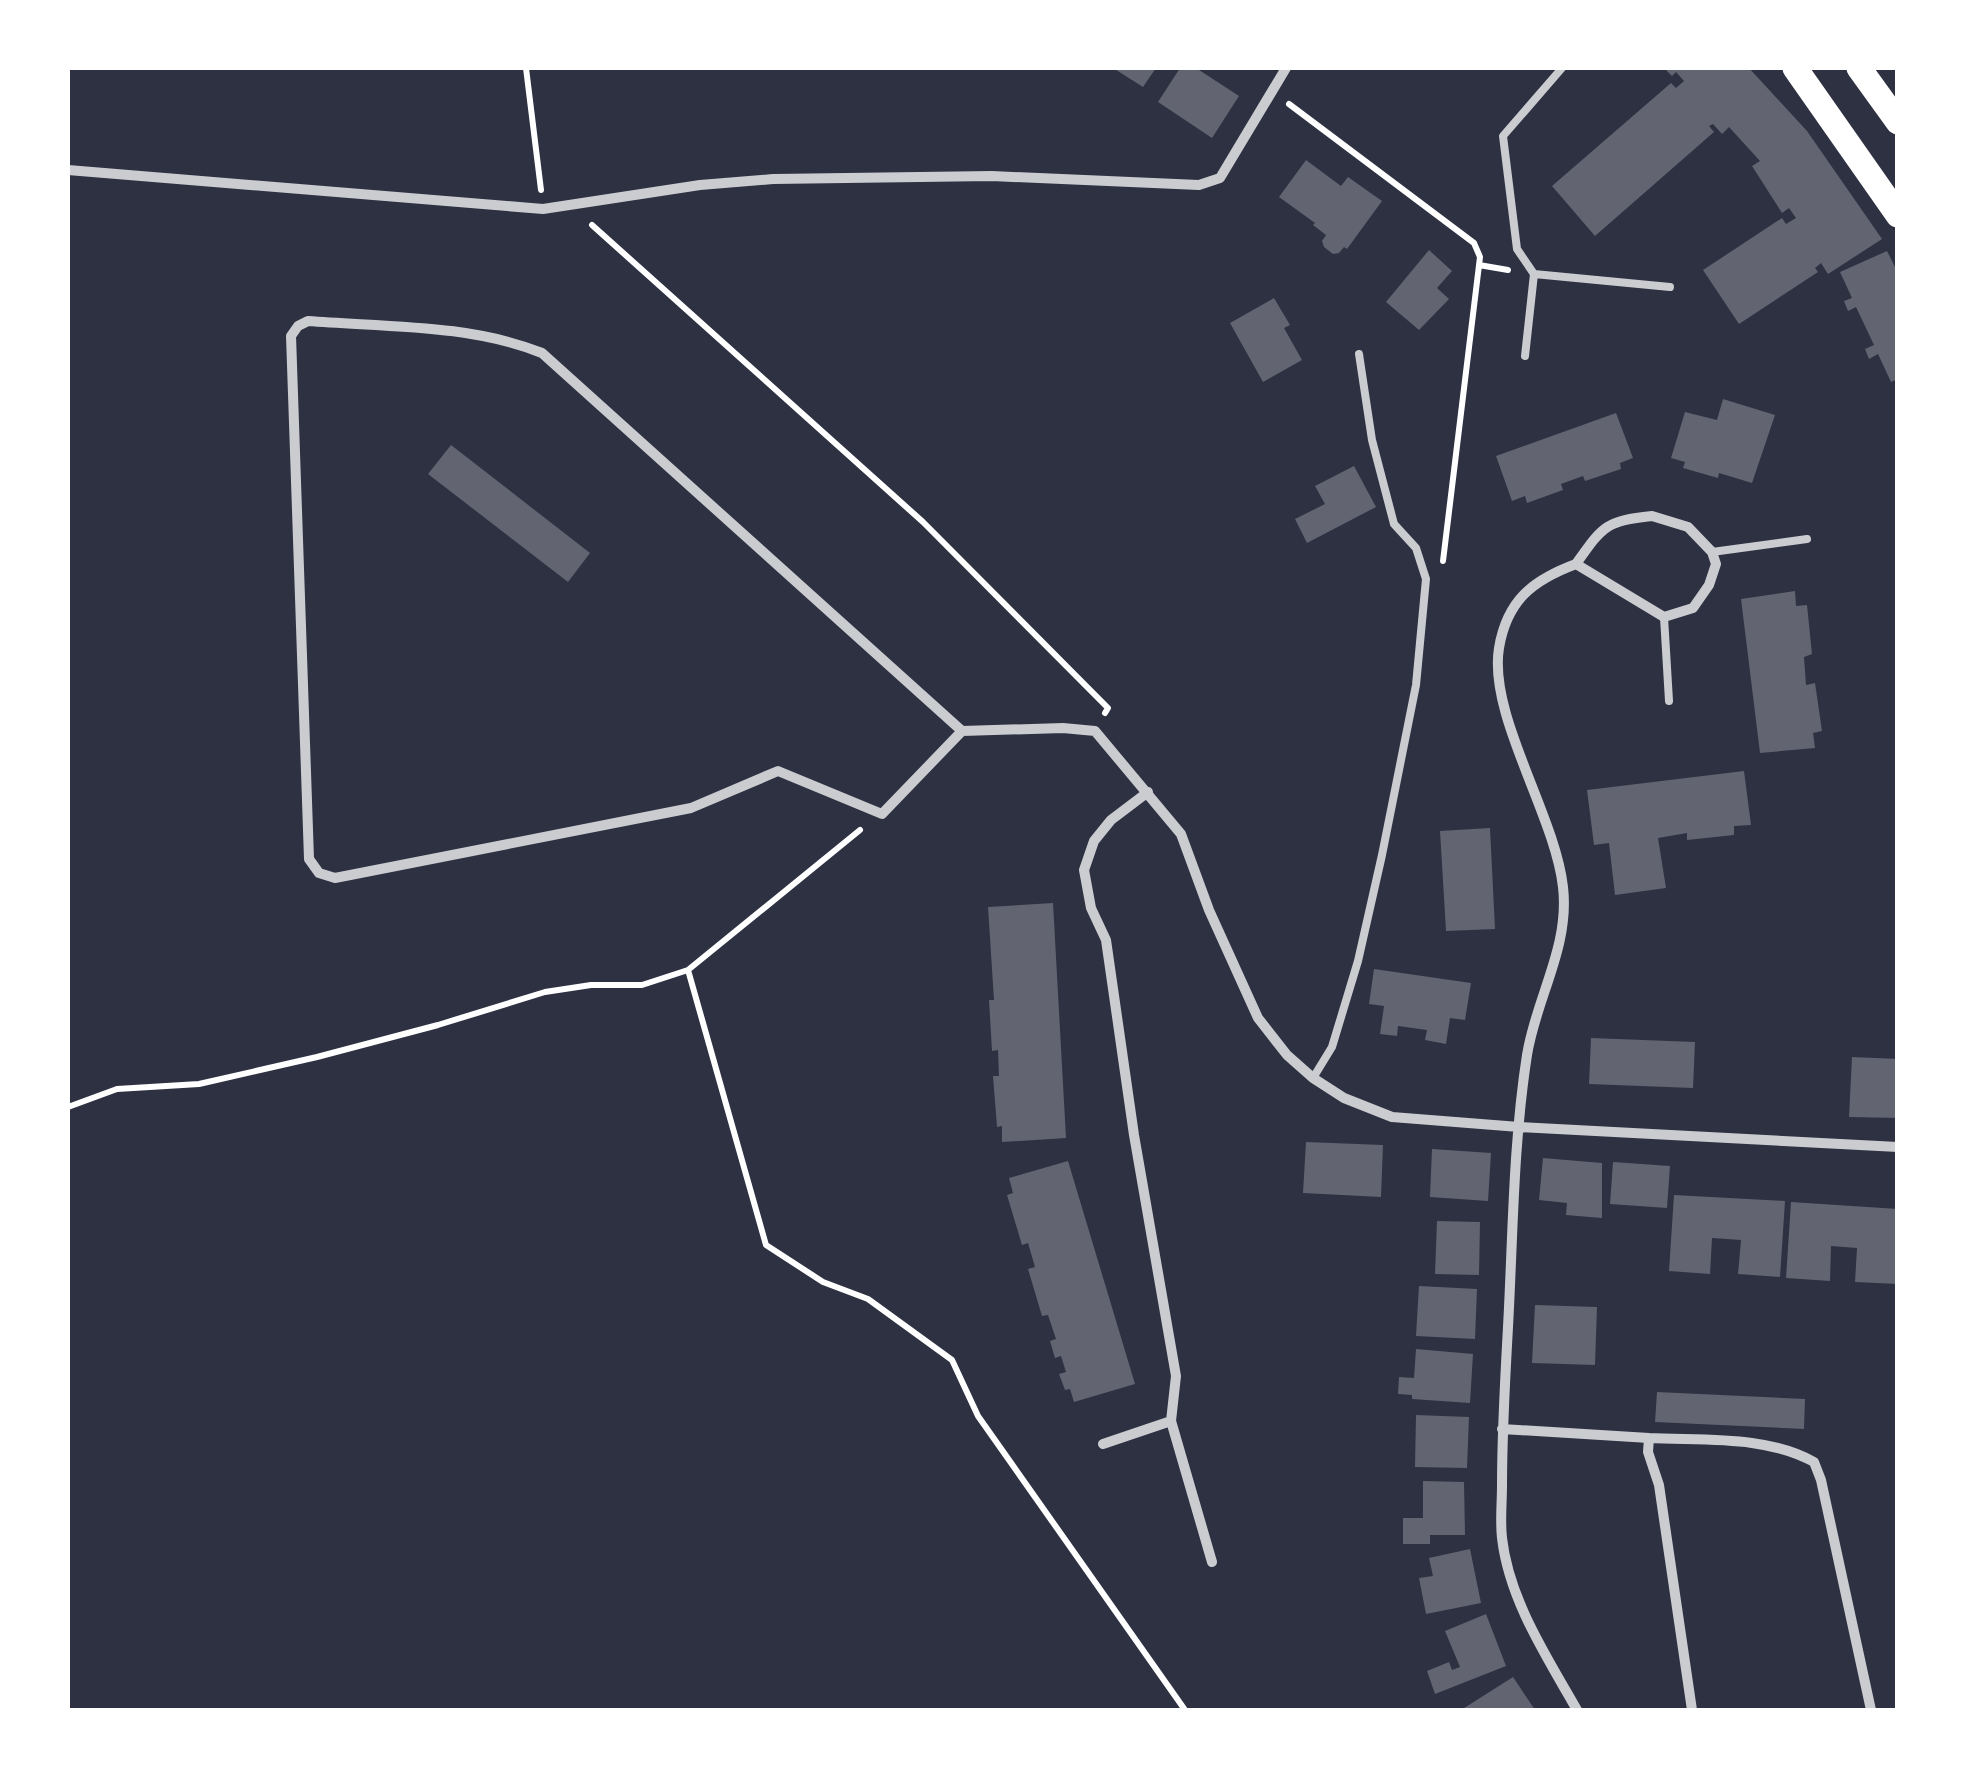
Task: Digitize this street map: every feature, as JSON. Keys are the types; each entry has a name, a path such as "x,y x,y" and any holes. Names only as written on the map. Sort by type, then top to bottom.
{"main road":[{"path":"1795,68 1898,214"},
{"path":"1859,68 1898,122"}],"street":[{"path":"68,170 543,209 700,184 773,179 992,176 1209,184 1220,178 1286,68"},
{"path":"962,732 542,353 514,342 438,331 308,321 291,336 309,860 318,872 335,878 691,808 778,772 882,814 962,732 1063,728 1095,731 1181,834 1208,910 1258,1018 1287,1056 1344,1098 1392,1116 1518,1127 1898,1146"},
{"path":"1576,564 1664,618 1693,608 1709,585 1716,564 1712,552 1688,526 1652,516 1618,520 1596,536 1576,564 1537,580 1523,593 1508,620 1496,671 1552,841 1563,887 1562,933 1535,1017 1518,1127 1502,1429 1502,1539 1514,1585 1535,1636 1576,1710"},
{"path":"1148,792 1112,820 1094,841 1084,870 1091,908 1106,940 1134,1134 1176,1376 1170,1421 1212,1562"},
{"path":"1103,1444 1170,1421"},
{"path":"1502,1429 1784,1448 1814,1462 1822,1480 1871,1710"},
{"path":"1649,1438 1648,1452 1659,1485 1692,1710"}],"lane":[{"path":"1526,356 1534,274 1517,248 1503,136 1562,68"},
{"path":"1534,274 1670,287"},
{"path":"1313,1078 1332,1047 1358,961 1416,685 1426,579 1416,548 1394,524 1372,440 1359,354"},
{"path":"1712,552 1807,539"},
{"path":"1664,618 1670,701"}],"path":[{"path":"526,68 543,209"},
{"path":"1272,91 1474,243 1480,256 1444,559 1426,579"},
{"path":"568,204 936,535 1108,708 1095,731"},
{"path":"68,1107 117,1089 199,1084 316,1058 438,1026 544,992 591,985 642,985 688,970 882,814"},
{"path":"688,970 766,1244 823,1282 868,1299 952,1360 978,1416 1185,1710"}],"building":[{"path":"1113,68 1156,68 1143,87"},
{"path":"1180,68 1196,68 1239,96 1212,138 1158,102"},
{"path":"1664,68 1749,68 1807,131 1882,239 1828,274 1821,263 1815,268 1818,272 1739,324 1703,270 1782,218 1786,224 1796,218 1789,208 1782,213 1752,166 1760,161 1729,127 1722,134 1713,124 1709,126 1714,132 1595,236 1552,186 1671,83 1676,88 1684,81 1676,72 1672,76"},
{"path":"1306,160 1341,186 1348,177 1382,201 1347,249 1344,247 1339,253 1333,254 1324,247 1326,235 1279,197"},
{"path":"1429,250 1452,271 1437,288 1449,299 1419,330 1386,302"},
{"path":"1887,251 1898,273 1898,379 1891,382 1878,354 1869,359 1865,349 1874,345 1856,307 1848,311 1844,301 1852,298 1840,272"},
{"path":"1274,298 1290,325 1284,328 1302,360 1263,382 1230,323"},
{"path":"1723,399 1775,415 1752,483 1683,468 1685,462 1671,458 1685,412 1717,420"},
{"path":"1616,413 1633,458 1620,463 1621,469 1585,481 1583,476 1561,484 1563,490 1527,503 1525,496 1512,501 1496,456"},
{"path":"451,445 590,553 568,582 428,474"},
{"path":"1354,466 1376,507 1307,543 1295,519 1325,504 1315,486"},
{"path":"1795,591 1796,606 1807,605 1812,654 1804,657 1806,685 1815,683 1822,731 1813,733 1815,748 1760,753 1741,599"},
{"path":"1744,771 1751,825 1734,826 1734,835 1687,840 1687,833 1658,838 1666,888 1615,895 1609,843 1594,845 1587,790"},
{"path":"1490,828 1495,929 1446,931 1440,831"},
{"path":"1053,903 1066,1138 1002,1142 993,1076 999,1076 998,1050 992,1051 989,1000 994,1000 988,907"},
{"path":"1374,969 1471,983 1465,1020 1450,1018 1446,1044 1425,1040 1427,1030 1398,1026 1397,1036 1380,1034 1384,1006 1369,1004"},
{"path":"1591,1038 1695,1042 1693,1088 1589,1084"},
{"path":"1852,1057 1898,1059 1898,1118 1849,1117"},
{"path":"1306,1142 1383,1145 1381,1197 1303,1193"},
{"path":"1432,1149 1491,1153 1488,1201 1430,1197"},
{"path":"1543,1158 1602,1163 1602,1218 1566,1215 1567,1203 1539,1200"},
{"path":"1068,1161 1135,1384 1074,1402 1059,1374 1066,1372 1061,1356 1055,1358 1050,1341 1056,1339 1048,1315 1042,1316 1028,1269 1035,1267 1028,1243 1022,1245 1007,1195 1013,1193 1009,1178"},
{"path":"1613,1162 1670,1166 1667,1208 1610,1204"},
{"path":"1674,1195 1785,1201 1780,1277 1738,1274 1741,1240 1712,1238 1710,1274 1669,1271"},
{"path":"1791,1202 1898,1209 1898,1284 1855,1282 1857,1248 1831,1246 1830,1281 1786,1278"},
{"path":"1437,1221 1480,1222 1479,1275 1435,1274"},
{"path":"1419,1286 1477,1289 1475,1339 1416,1336"},
{"path":"1535,1305 1597,1307 1595,1365 1532,1363"},
{"path":"1416,1349 1473,1354 1470,1403 1412,1399 1412,1395 1398,1394 1399,1377 1414,1378"},
{"path":"1657,1392 1805,1399 1804,1429 1655,1422"},
{"path":"1416,1415 1469,1417 1467,1468 1415,1467"},
{"path":"1423,1481 1464,1482 1465,1535 1430,1535 1430,1544 1403,1544 1403,1518 1423,1518"},
{"path":"1470,1549 1481,1603 1426,1614 1419,1578 1433,1576 1429,1558"},
{"path":"1486,1614 1506,1666 1435,1694 1427,1671 1449,1662 1452,1670 1460,1667 1445,1631"},
{"path":"1513,1677 1535,1710 1461,1710"}]}
